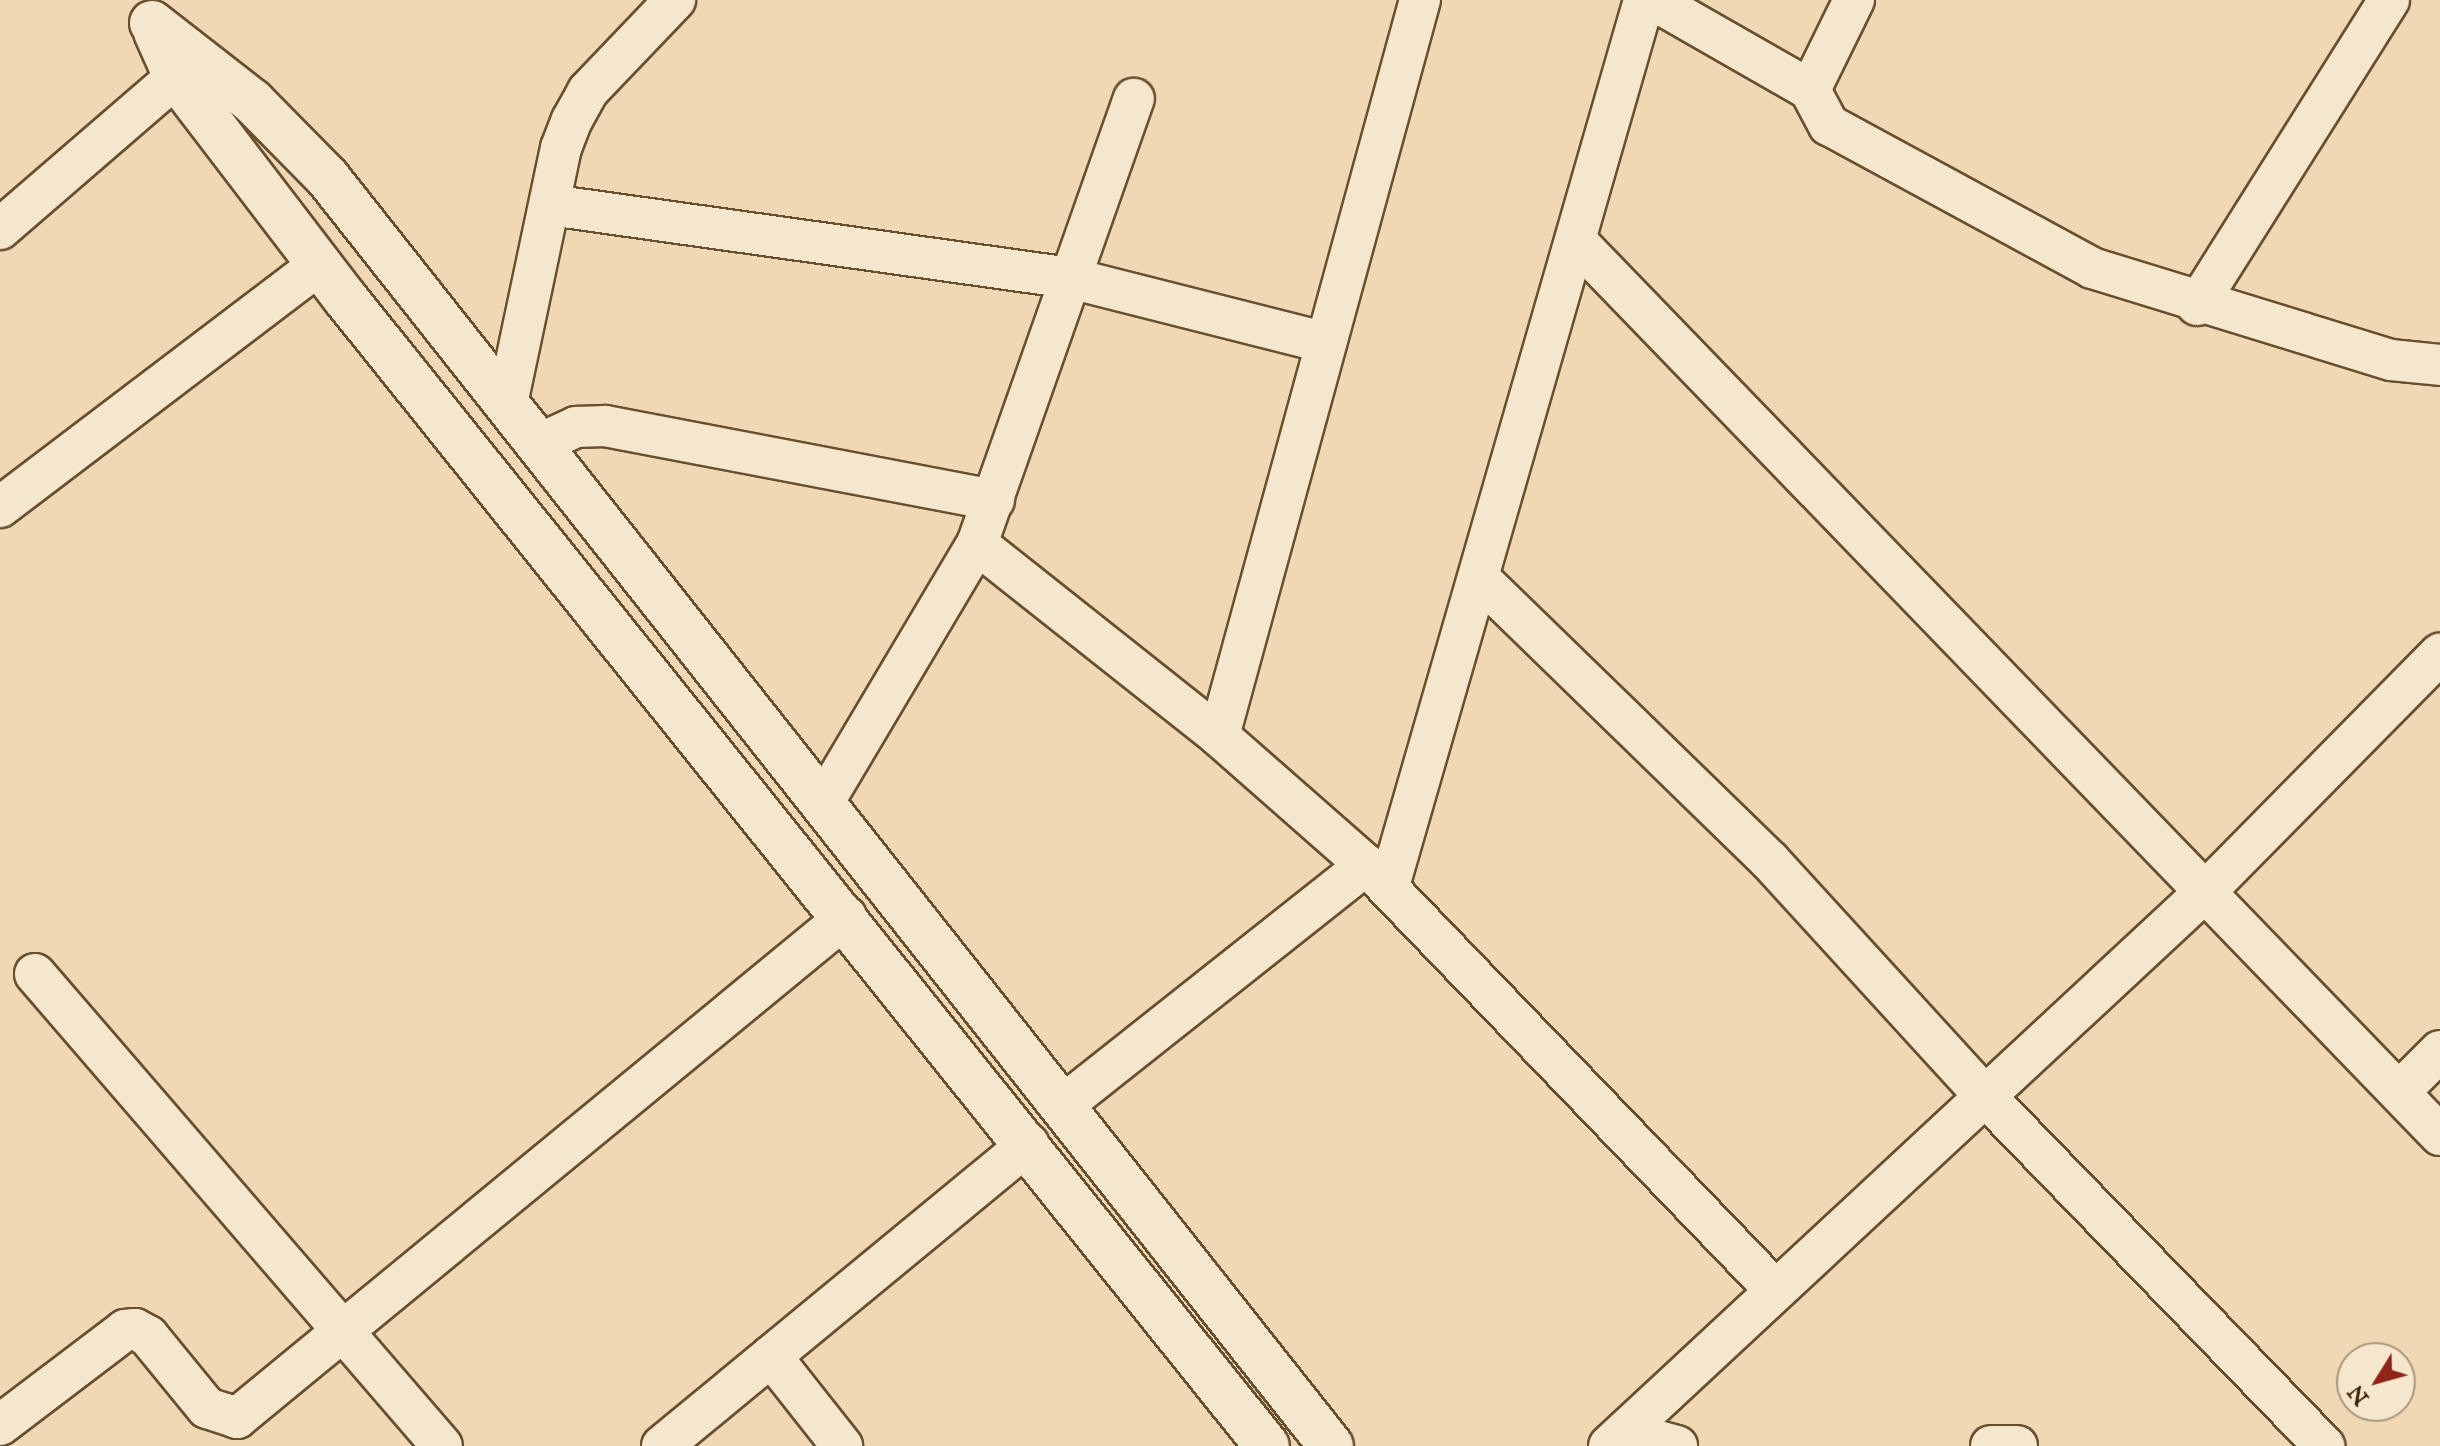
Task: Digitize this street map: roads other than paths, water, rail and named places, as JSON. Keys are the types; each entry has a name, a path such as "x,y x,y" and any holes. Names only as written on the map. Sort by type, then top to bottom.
{"street":[{"path":"507,404 561,148 588,91 675,0"},
{"path":"1219,736 1420,0"},
{"path":"1062,1106 1378,876 1480,579 1644,0"},
{"path":"1653,0 1810,90 1829,125 2092,268 2197,305 2391,360 2438,363"},
{"path":"1810,90 1854,0"},
{"path":"2197,305 2389,0"},
{"path":"143,11 176,77 320,264 1029,1144 1267,1446"},
{"path":"143,11 252,101 327,177 1331,1446"},
{"path":"0,229 176,77"},
{"path":"823,803 977,544 1134,99"},
{"path":"550,205 1070,278 1326,343"},
{"path":"1577,242 2207,890 2440,1135"},
{"path":"0,507 320,264"},
{"path":"539,444 576,427 605,426 994,500"},
{"path":"977,544 1219,736 1378,876 1775,1290"},
{"path":"1480,579 1770,861 1984,1095 2324,1446"},
{"path":"1617,1439 2207,890 2440,654"},
{"path":"0,1425 125,1330 148,1336 207,1408 237,1418 846,917"},
{"path":"35,974 442,1446"},
{"path":"2399,1092 2440,1051"},
{"path":"662,1446 1029,1144"},
{"path":"771,1356 842,1446"},
{"path":"1617,1439 1677,1446"},
{"path":"1991,1446 2017,1446"}]}
